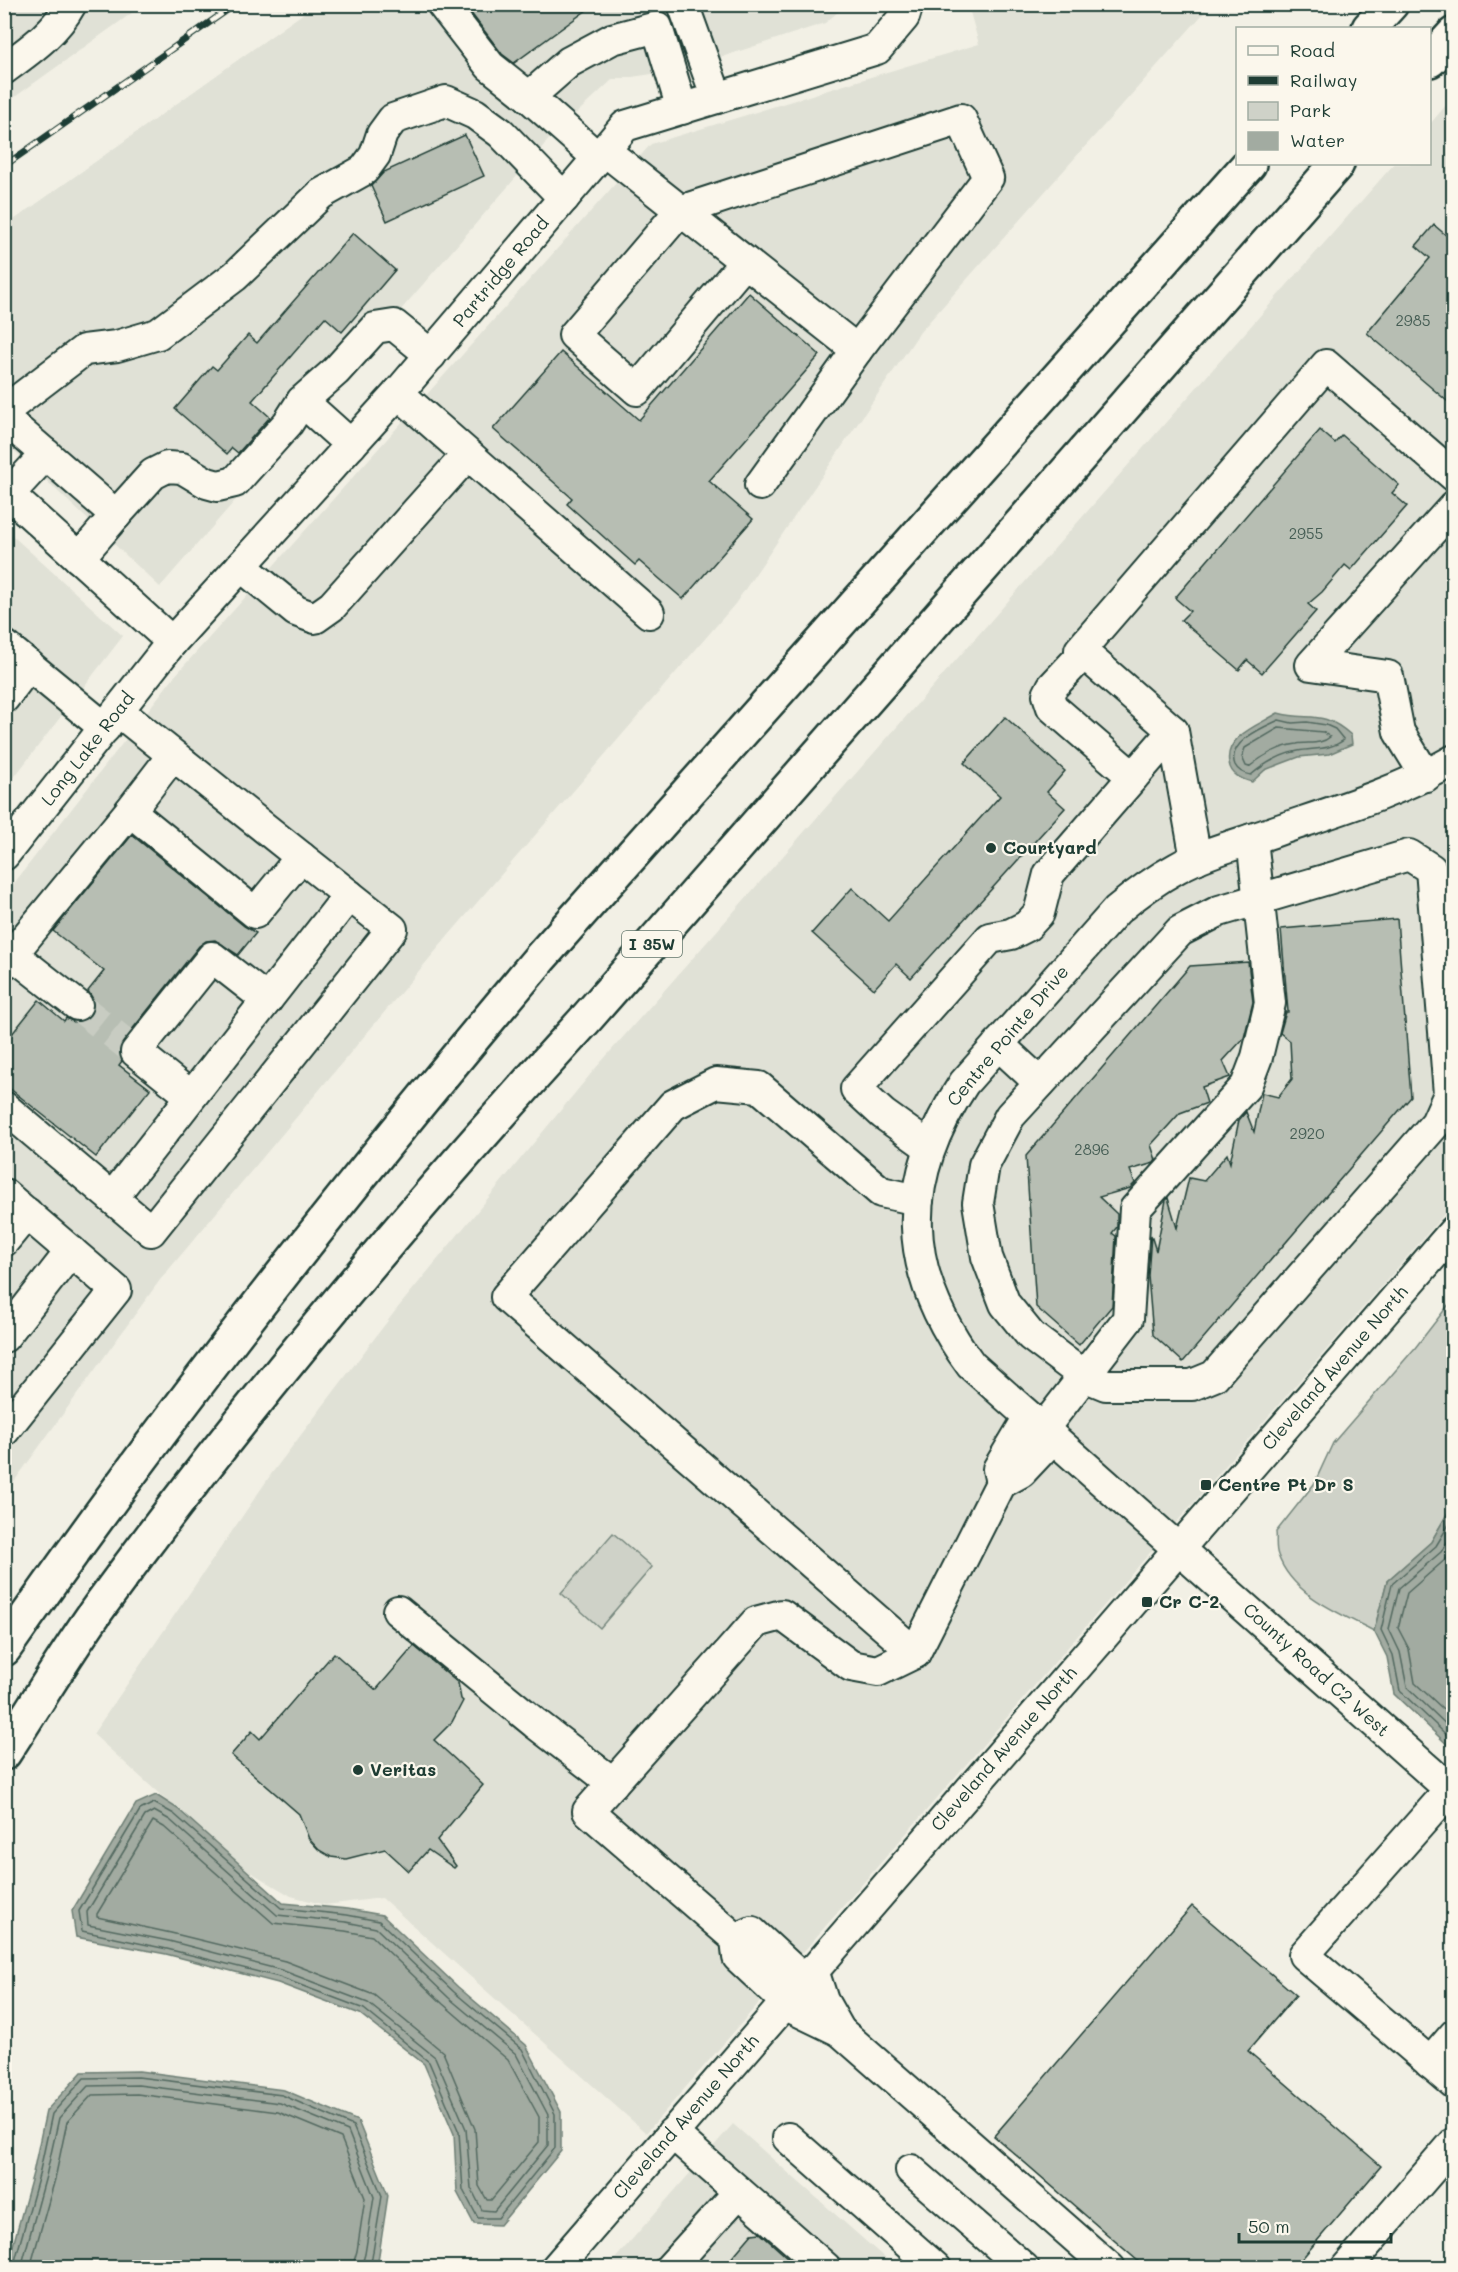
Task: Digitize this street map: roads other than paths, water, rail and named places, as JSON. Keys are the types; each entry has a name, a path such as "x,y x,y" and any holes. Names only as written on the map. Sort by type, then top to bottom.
{"highway":[{"path":"1370,27 1391,4"},
{"path":"1431,59 1454,34"},
{"path":"4,1648 140,1459 242,1324 446,1070 540,958 1248,165"},
{"name":"I 35W","path":"4,1753 101,1605 217,1452 340,1299 508,1104 593,1011 1336,165"}],"street":[{"path":"4,69 36,46 63,19 70,4"},
{"path":"442,4 490,66 857,350"},
{"path":"684,4 717,98"},
{"name":"Partridge Road","path":"172,642 398,393 625,126 877,49 903,9"},
{"path":"529,97 569,62 653,16 682,108"},
{"path":"4,411 84,350 117,346 158,334 236,276 321,194 364,170 375,155 382,134 393,119 446,101 475,114 501,133 564,198"},
{"path":"745,262 637,390 574,334 680,211 961,119 988,178 857,350 760,485"},
{"path":"79,558 153,474 167,467 182,468 207,483 218,486 235,482 288,423 302,401 336,371 375,328 394,325 430,355"},
{"path":"1196,859 1173,731 1080,650 1326,365 1454,476"},
{"path":"398,393 649,613"},
{"path":"302,401 351,445"},
{"path":"4,418 116,515"},
{"path":"46,454 7,492 172,642"},
{"path":"241,566 296,611 315,618 332,606 467,455"},
{"path":"1426,776 1399,732 1388,675 1311,665 1454,506"},
{"name":"Long Lake Road","path":"4,855 172,642"},
{"path":"4,645 29,665 111,720 173,755 392,929 151,1231 4,1107"},
{"path":"1084,653 1052,687 1048,695 1052,707 1133,777"},
{"path":"4,698 29,665"},
{"path":"929,1147 883,1114 855,1089 990,938 1011,934 1027,926 1039,913 1049,874 1173,731"},
{"path":"77,1005 8,959 173,755"},
{"name":"Centre Pointe Drive","path":"1179,1548 972,1365 953,1340 938,1313 926,1281 919,1247 918,1200 929,1147 945,1112 964,1083 1116,910 1146,886 1196,859 1393,790 1426,776 1454,760"},
{"path":"130,810 255,913 301,857"},
{"path":"840,2031 823,2001 738,1957 736,1939 588,1811 756,1622 782,1615 851,1666 879,1671 915,1653 1001,1483 998,1469 1042,1428 1128,1319 1135,1209 1246,1086 1257,1057 1270,1003 1252,839"},
{"path":"1409,855 1431,868 1449,1094 1436,1123 1214,1376 1192,1385 1106,1385 1084,1376 1031,1336 1005,1304 987,1257 978,1203 984,1165 1010,1116 1040,1083 1180,931 1219,911 1409,855"},
{"path":"112,1198 349,895"},
{"path":"191,1096 133,1050 212,957 267,1000"},
{"path":"998,1044 1040,1083"},
{"path":"915,1653 506,1297 673,1106 716,1083 759,1087 881,1192 918,1200"},
{"path":"4,1194 116,1290 4,1431"},
{"path":"4,1240 27,1214"},
{"name":"Cleveland Avenue North","path":"556,2268 1454,1231"},
{"path":"6,1331 71,1251"},
{"name":"County Road C2 West","path":"1179,1548 1452,1792"},
{"path":"398,1611 613,1784"},
{"path":"1452,1792 1304,1955 1454,2084"},
{"path":"797,1989 840,2031 1110,2268"},
{"path":"1430,2063 1454,2035"},
{"path":"672,2133 826,2268"},
{"path":"788,2138 936,2268"},
{"path":"1346,2268 1454,2143"},
{"path":"911,2170 1024,2268"},
{"path":"670,2268 739,2192"}],"water":[{"path":"1278,713 1331,721 1351,735 1352,744 1329,754 1299,757 1283,763 1265,770 1252,782 1237,776 1229,763 1232,745 1244,732"},
{"path":"1453,1504 1453,1750 1394,1694 1387,1657 1374,1631 1387,1581 1431,1542"},
{"path":"156,1795 178,1809 283,1903 348,1909 382,1915 458,1987 526,2045 561,2112 561,2151 500,2225 474,2224 457,2192 454,2134 424,2064 360,2014 278,1983 166,1954 76,1937 72,1911 136,1804"},
{"path":"139,2071 284,2090 358,2121 388,2195 378,2261 372,2268 7,2267 33,2173 46,2111 82,2072"}],"tunnel":[{"path":"77,1005 131,1048"}],"railway":[{"path":"4,166 236,4"}],"place":[{"name":"Courtyard","path":"991,848"},
{"name":"Centre Pt Dr S","path":"1206,1485"},
{"name":"Cr C-2","path":"1147,1602"},
{"name":"Veritas","path":"358,1770"}]}
